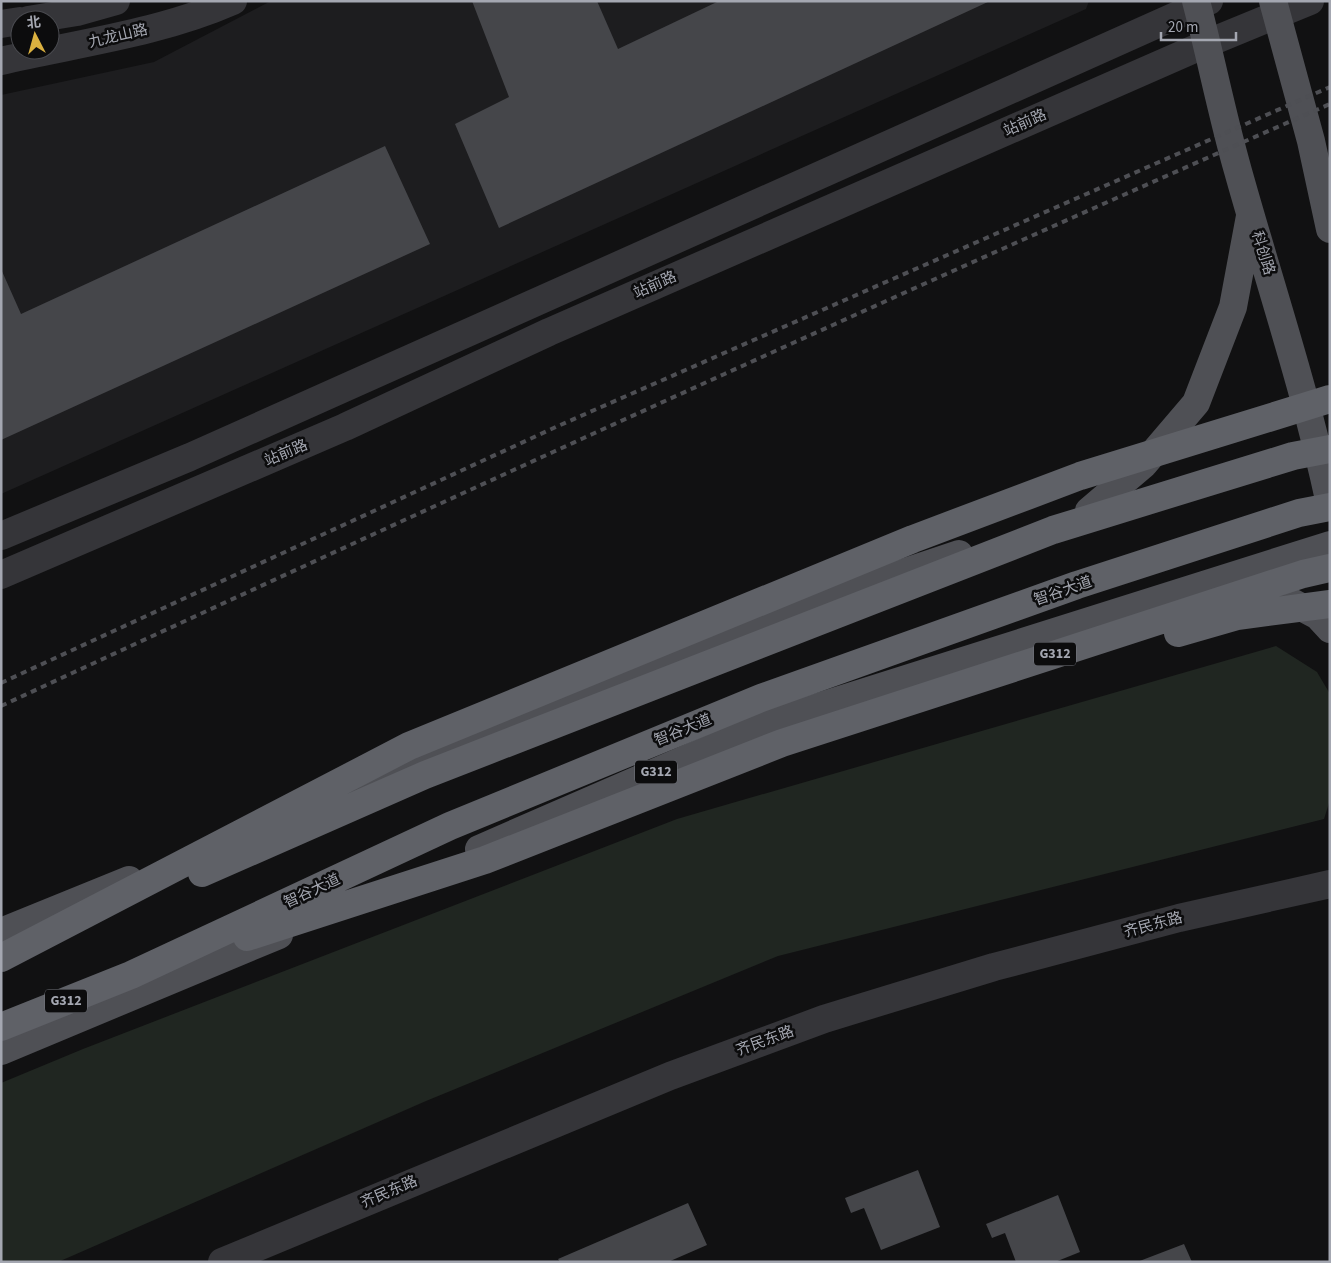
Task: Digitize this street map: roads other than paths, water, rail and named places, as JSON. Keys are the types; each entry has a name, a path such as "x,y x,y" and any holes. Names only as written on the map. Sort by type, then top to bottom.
{"highway":[{"path":"1,959 409,746 932,532 1080,476 1328,399"},
{"path":"1,959 425,775 1053,530 1293,456 1327,455"},
{"name":"智谷大道","path":"1,1027 131,975 450,826 761,698 1077,585 1299,513 1330,506"},
{"name":"G312","path":"131,975 485,860 782,743 1303,574 1330,568"},
{"path":"782,743 1237,616 1330,604"}],"main road":[{"name":"科创路","path":"1201,3 1208,43 1238,170 1327,455 1330,506"},
{"path":"1276,8 1290,72 1323,187 1330,228"},
{"path":"1089,510 1144,464 1196,403 1232,307 1250,212"},
{"path":"1,932 753,623 1089,510 1327,455"},
{"name":"智谷大道","path":"1,1051 312,921 774,721 1330,544"},
{"path":"1239,573 1318,616 1330,629"}],"street":[{"path":"60,15 116,1"},
{"name":"九龙山路","path":"1,61 131,34 212,11 233,1"},
{"name":"站前路","path":"1,575 345,427 558,328 1208,43 1276,8 1310,1"},
{"path":"1,536 190,457 1201,3"},
{"name":"齐民东路","path":"222,1262 670,1076 824,1019 994,968 1179,918 1330,884"}],"railway":[{"path":"1,683 558,426 1330,87"},
{"path":"1,706 664,402 1330,104"}]}
